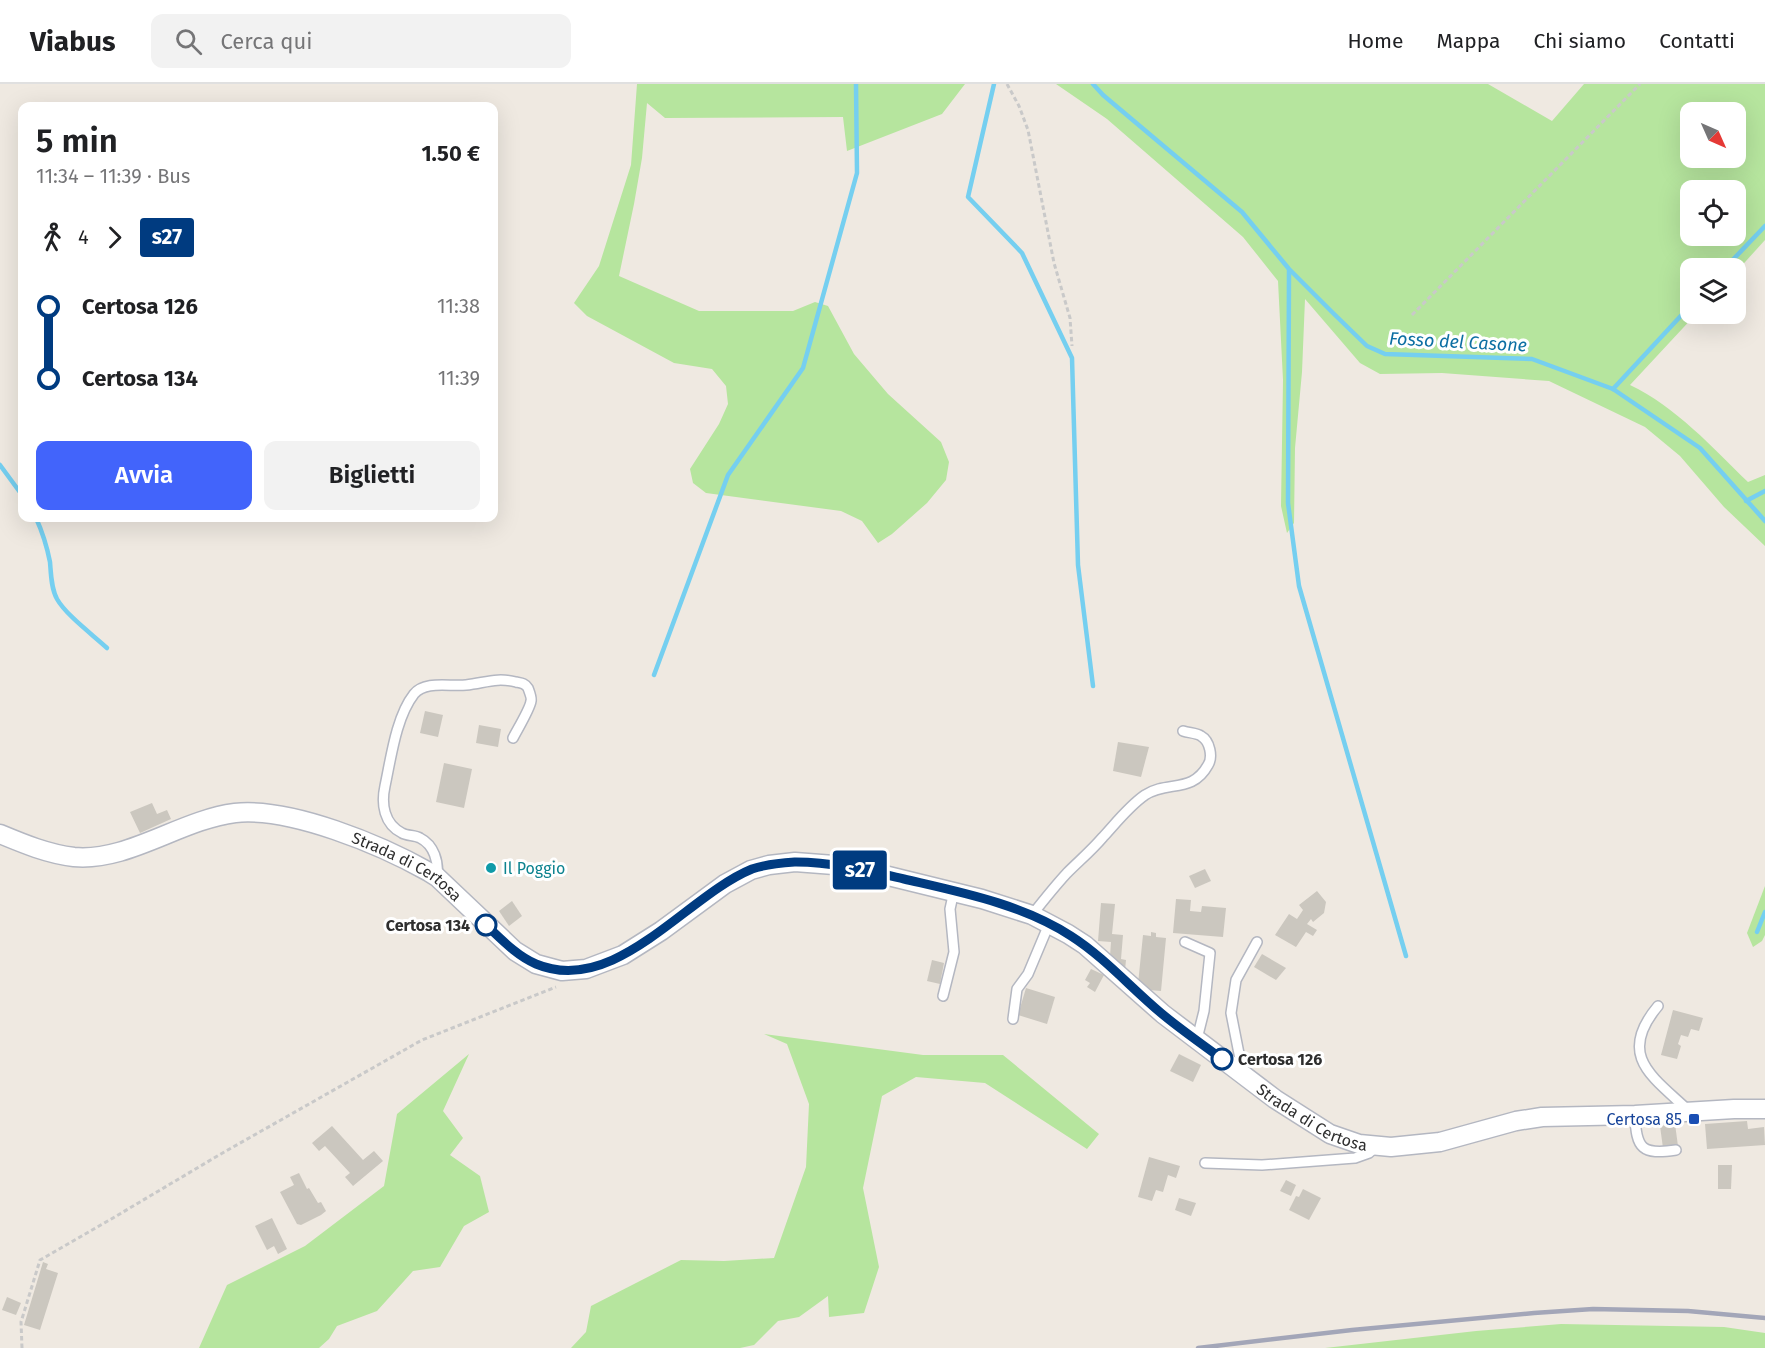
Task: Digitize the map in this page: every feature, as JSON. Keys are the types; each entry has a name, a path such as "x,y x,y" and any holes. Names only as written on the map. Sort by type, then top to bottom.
{"street":[{"name":"Strada di Certosa","path":"0,834 52,853 75,857 123,851 187,825 209,818 245,812 304,821 341,832 422,868 437,877 515,951 536,964 562,971 586,969 622,955 661,931 725,884 751,870 795,862 834,865 954,891 1032,915 1068,934 1084,945 1163,1014 1243,1076 1318,1127 1342,1139 1376,1147 1411,1146 1440,1142 1533,1118 1765,1109"}],"lane":[{"path":"437,877 438,865 431,847 420,838 403,833 388,823 383,806 384,789 404,711 415,692 431,686 466,685 496,679 513,681 525,684 531,701 513,738"},
{"path":"1032,915 1066,874 1143,797 1154,790 1190,784 1198,778 1210,763 1211,754 1207,743 1201,736 1184,731"},
{"path":"943,996 954,952 950,909 954,891"},
{"path":"1013,1019 1017,989 1028,975 1049,924"},
{"path":"1185,942 1210,953 1204,1011 1197,1039"},
{"path":"1243,1076 1231,1013 1236,980 1257,942"},
{"path":"1658,1006 1649,1016 1641,1033 1639,1047 1641,1061 1659,1084 1689,1111"},
{"path":"1635,1115 1637,1139 1646,1149 1658,1153 1676,1150"},
{"path":"1205,1163 1262,1165 1354,1158 1369,1153 1376,1147"}],"path":[{"path":"1007,84 1028,130 1054,263 1070,318 1072,346"},
{"path":"1412,315 1640,84"},
{"path":"22,1348 21,1322 39,1260 422,1040 556,987"}],"green space":[{"path":"637,84 965,84 942,114 847,151 843,117 665,118 647,103 642,158 619,276 699,311 793,311 815,302 828,306 854,354 888,394 941,442 949,462 946,480 927,503 892,534 878,543 862,521 841,511 706,493 693,483 690,469 719,424 728,404 726,386 712,369 674,363 587,316 574,303 599,266 631,165"},
{"path":"1056,84 1488,84 1552,121 1584,84 1765,84 1765,240 1746,261 1746,258 1680,258 1680,324 1687,324 1630,385 1678,416 1748,482 1765,475 1765,546 1724,507 1680,456 1645,427 1549,381 1442,373 1380,374 1360,363 1305,299 1302,372 1295,448 1294,523 1287,533 1281,506 1283,380 1278,281 1243,237 1107,119"},
{"path":"1765,886 1765,935 1762,941 1753,947 1747,933"},
{"path":"764,1034 923,1055 1003,1055 1099,1134 1087,1149 985,1083 916,1077 882,1096 863,1188 879,1267 864,1313 829,1317 828,1296 799,1317 778,1321 754,1345 740,1348 571,1348 586,1332 591,1306 681,1260 724,1261 774,1258 806,1167 809,1104 787,1044"},
{"path":"469,1054 443,1111 463,1138 450,1155 480,1176 489,1212 464,1226 440,1267 413,1271 377,1311 337,1326 329,1339 319,1348 199,1348 227,1285 305,1246 384,1186 397,1114"},
{"path":"1561,1324 1724,1327 1765,1333 1765,1348 1325,1348 1476,1331"}],"building":[{"path":"425,711 443,715 438,737 420,733"},
{"path":"479,725 501,729 498,747 476,743"},
{"path":"1118,742 1149,747 1141,777 1113,771"},
{"path":"444,763 472,769 464,808 436,802"},
{"path":"152,803 157,814 167,810 171,819 140,833 130,812"},
{"path":"1205,869 1211,881 1195,888 1189,876"},
{"path":"1317,891 1326,902 1324,913 1313,922 1311,919 1307,924 1317,930 1313,936 1306,932 1296,947 1275,935 1289,914 1297,919 1303,910 1299,905"},
{"path":"1176,899 1191,900 1190,911 1201,912 1202,906 1226,908 1223,937 1173,933"},
{"path":"512,901 522,916 509,926 499,911"},
{"path":"1101,903 1115,904 1112,934 1123,935 1121,959 1126,960 1125,970 1110,956 1111,942 1098,941"},
{"path":"1151,932 1156,933 1156,937 1166,938 1161,991 1149,990 1138,984 1143,935 1151,936"},
{"path":"1262,954 1286,968 1276,980 1254,967"},
{"path":"932,960 944,963 940,984 927,981"},
{"path":"1091,969 1104,975 1095,992 1087,987 1090,983 1085,980"},
{"path":"1026,988 1055,997 1047,1024 1018,1015"},
{"path":"1673,1010 1703,1018 1699,1031 1691,1029 1688,1037 1681,1035 1678,1044 1681,1046 1677,1059 1661,1055"},
{"path":"1179,1054 1201,1065 1193,1082 1170,1071"},
{"path":"1747,1121 1748,1129 1764,1127 1765,1145 1707,1149 1705,1124"},
{"path":"1675,1124 1678,1146 1663,1148 1660,1126"},
{"path":"332,1126 363,1160 374,1151 383,1161 353,1186 345,1177 350,1173 325,1146 319,1151 312,1143"},
{"path":"1149,1157 1180,1166 1176,1178 1168,1175 1163,1192 1156,1190 1152,1201 1138,1197"},
{"path":"1718,1165 1732,1165 1731,1189 1718,1189"},
{"path":"299,1173 307,1189 309,1188 326,1211 301,1225 297,1224 280,1192 294,1185 290,1177"},
{"path":"1286,1180 1296,1185 1291,1196 1280,1191"},
{"path":"1303,1189 1321,1198 1309,1220 1289,1210 1296,1196 1299,1197"},
{"path":"1179,1198 1196,1203 1191,1216 1175,1210"},
{"path":"272,1218 287,1249 278,1254 274,1246 267,1250 255,1226"},
{"path":"43,1262 48,1264 46,1269 58,1273 40,1330 24,1325"},
{"path":"7,1297 21,1303 16,1315 2,1310"}],"waterway":[{"path":"654,675 728,475 803,368 857,173 856,84"},
{"path":"994,84 968,197 1022,253 1072,358 1078,565 1093,686"},
{"name":"Fosso del Casone","path":"1093,84 1103,95 1242,212 1289,269 1367,346 1385,354 1532,359 1613,389 1700,448 1765,521"},
{"path":"1735,258 1765,226"},
{"path":"1289,270 1288,503 1299,586 1406,956"},
{"path":"1613,389 1680,317"},
{"path":"0,465 18,490"},
{"path":"1746,501 1765,491"},
{"path":"38,522 50,562 52,586 57,599 73,618 107,648"},
{"path":"1757,932 1765,912"}],"railway":[{"path":"1198,1348 1352,1330 1593,1309 1688,1311 1765,1318"}],"bus line":[{"name":"s27","path":"486,925 515,951 536,964 562,971 578,970 603,963 636,947 725,884 751,870 795,862 852,868 954,891 1032,915 1084,945 1163,1014 1222,1059"}],"place":[{"name":"Il Poggio","path":"491,868"},
{"name":"Certosa 134","path":"486,925"},
{"name":"Certosa 126","path":"1222,1059"},
{"name":"Certosa 85","path":"1694,1119"}]}
